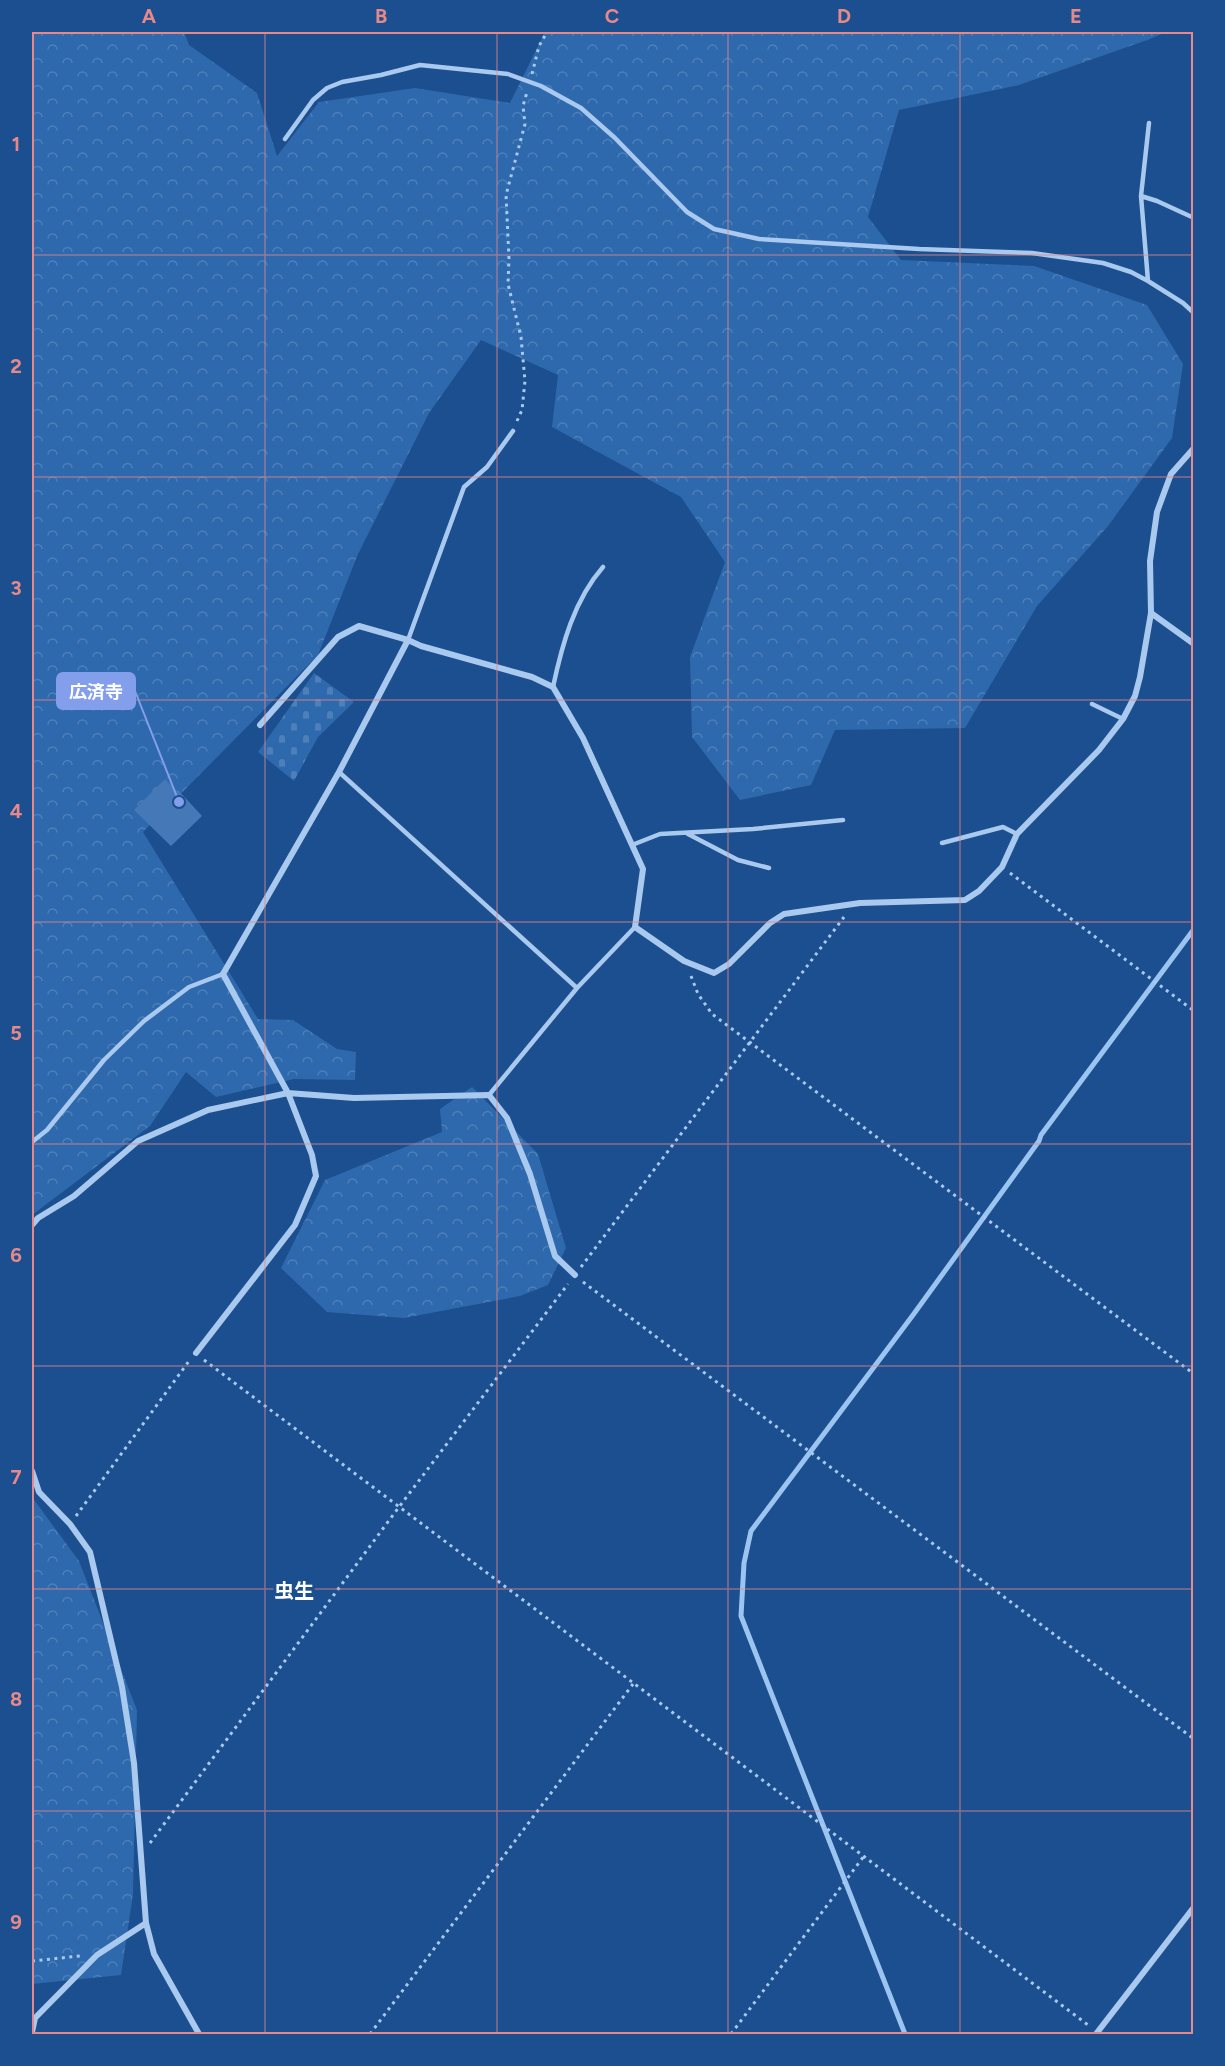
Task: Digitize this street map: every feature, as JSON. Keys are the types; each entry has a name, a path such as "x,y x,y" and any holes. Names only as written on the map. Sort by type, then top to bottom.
{"street":[{"path":"260,725 338,637 359,626 532,677 553,687 583,738 643,869 634,927 684,960 714,973 729,964 770,923 784,914 854,904 965,900 980,891 1002,867 1017,834 1099,750 1123,719 1135,696 1150,614 1150,561 1157,513 1172,474 1194,448"},
{"path":"1150,614 1194,644"},
{"path":"196,1353 295,1225 316,1176 312,1155 288,1093 223,974 339,772 408,640"},
{"path":"32,1225 38,1218 74,1196 138,1141 208,1110 288,1093 354,1098 489,1095 507,1118 526,1162 555,1256 575,1275"},
{"path":"32,1471 39,1492 70,1524 90,1552 122,1687 134,1763 146,1923 154,1954 199,2034"},
{"path":"1097,2033 1194,1907"},
{"path":"32,2032 35,2018 97,1955 146,1923"}],"lane":[{"path":"285,139 313,100 327,88 342,82 420,65 508,74 530,81 581,108 615,138 687,212 714,229 759,239 1032,253 1103,264 1131,272 1148,281 1183,303 1194,313"},
{"path":"1148,281 1141,196 1149,123"},
{"path":"1141,196 1194,218"},
{"path":"408,640 464,488 487,467 513,431"},
{"path":"553,687 561,646 575,612 596,574 603,567"},
{"path":"1092,704 1123,719"},
{"path":"339,772 578,988"},
{"path":"632,844 660,834 753,830 843,820"},
{"path":"942,843 1003,826 1017,834"},
{"path":"686,833 738,860 769,868"},
{"path":"489,1095 578,988 634,927"},
{"path":"32,1142 46,1130 104,1060 144,1021 189,987 223,974"}],"path":[{"path":"513,431 522,410 525,381 521,337 508,284 506,195 525,124 523,106 539,46 546,32"},
{"path":"1002,867 1194,1011"},
{"path":"141,1855 399,1506 854,904"},
{"path":"684,960 698,994 712,1014 1194,1374"},
{"path":"575,1275 1194,1739"},
{"path":"70,1524 196,1353 1097,2033"},
{"path":"370,2034 633,1684"},
{"path":"731,2034 864,1856"},
{"path":"32,1961 97,1955"}],"green space":[{"path":"32,32 184,32 189,45 257,93 277,156 319,102 415,88 510,103 545,32 1166,32 1019,85 899,110 868,217 901,260 1034,266 1147,305 1183,364 1172,438 1108,526 1037,606 965,728 835,730 811,785 740,800 692,737 690,657 725,562 681,497 552,427 558,375 481,340 429,413 358,554 318,655 143,832 258,1019 293,1020 337,1049 356,1052 355,1080 294,1079 216,1097 186,1072 150,1126 32,1215"},
{"path":"314,673 354,702 318,737 294,781 258,752"},
{"path":"472,1087 538,1154 566,1248 548,1285 520,1296 404,1318 327,1312 281,1268 325,1180 442,1132 440,1109"},
{"path":"32,1497 79,1561 137,1710 133,1894 121,1975 32,1984"}],"building":[{"path":"165,779 202,816 171,846 134,810"}],"waterway":[{"path":"905,2034 741,1616 744,1563 751,1531 913,1315 1039,1141 1041,1135 1194,929"}],"place":[{"name":"広済寺","path":"179,802"}],"district":[{"name":"虫生","path":"294,1591"}]}
